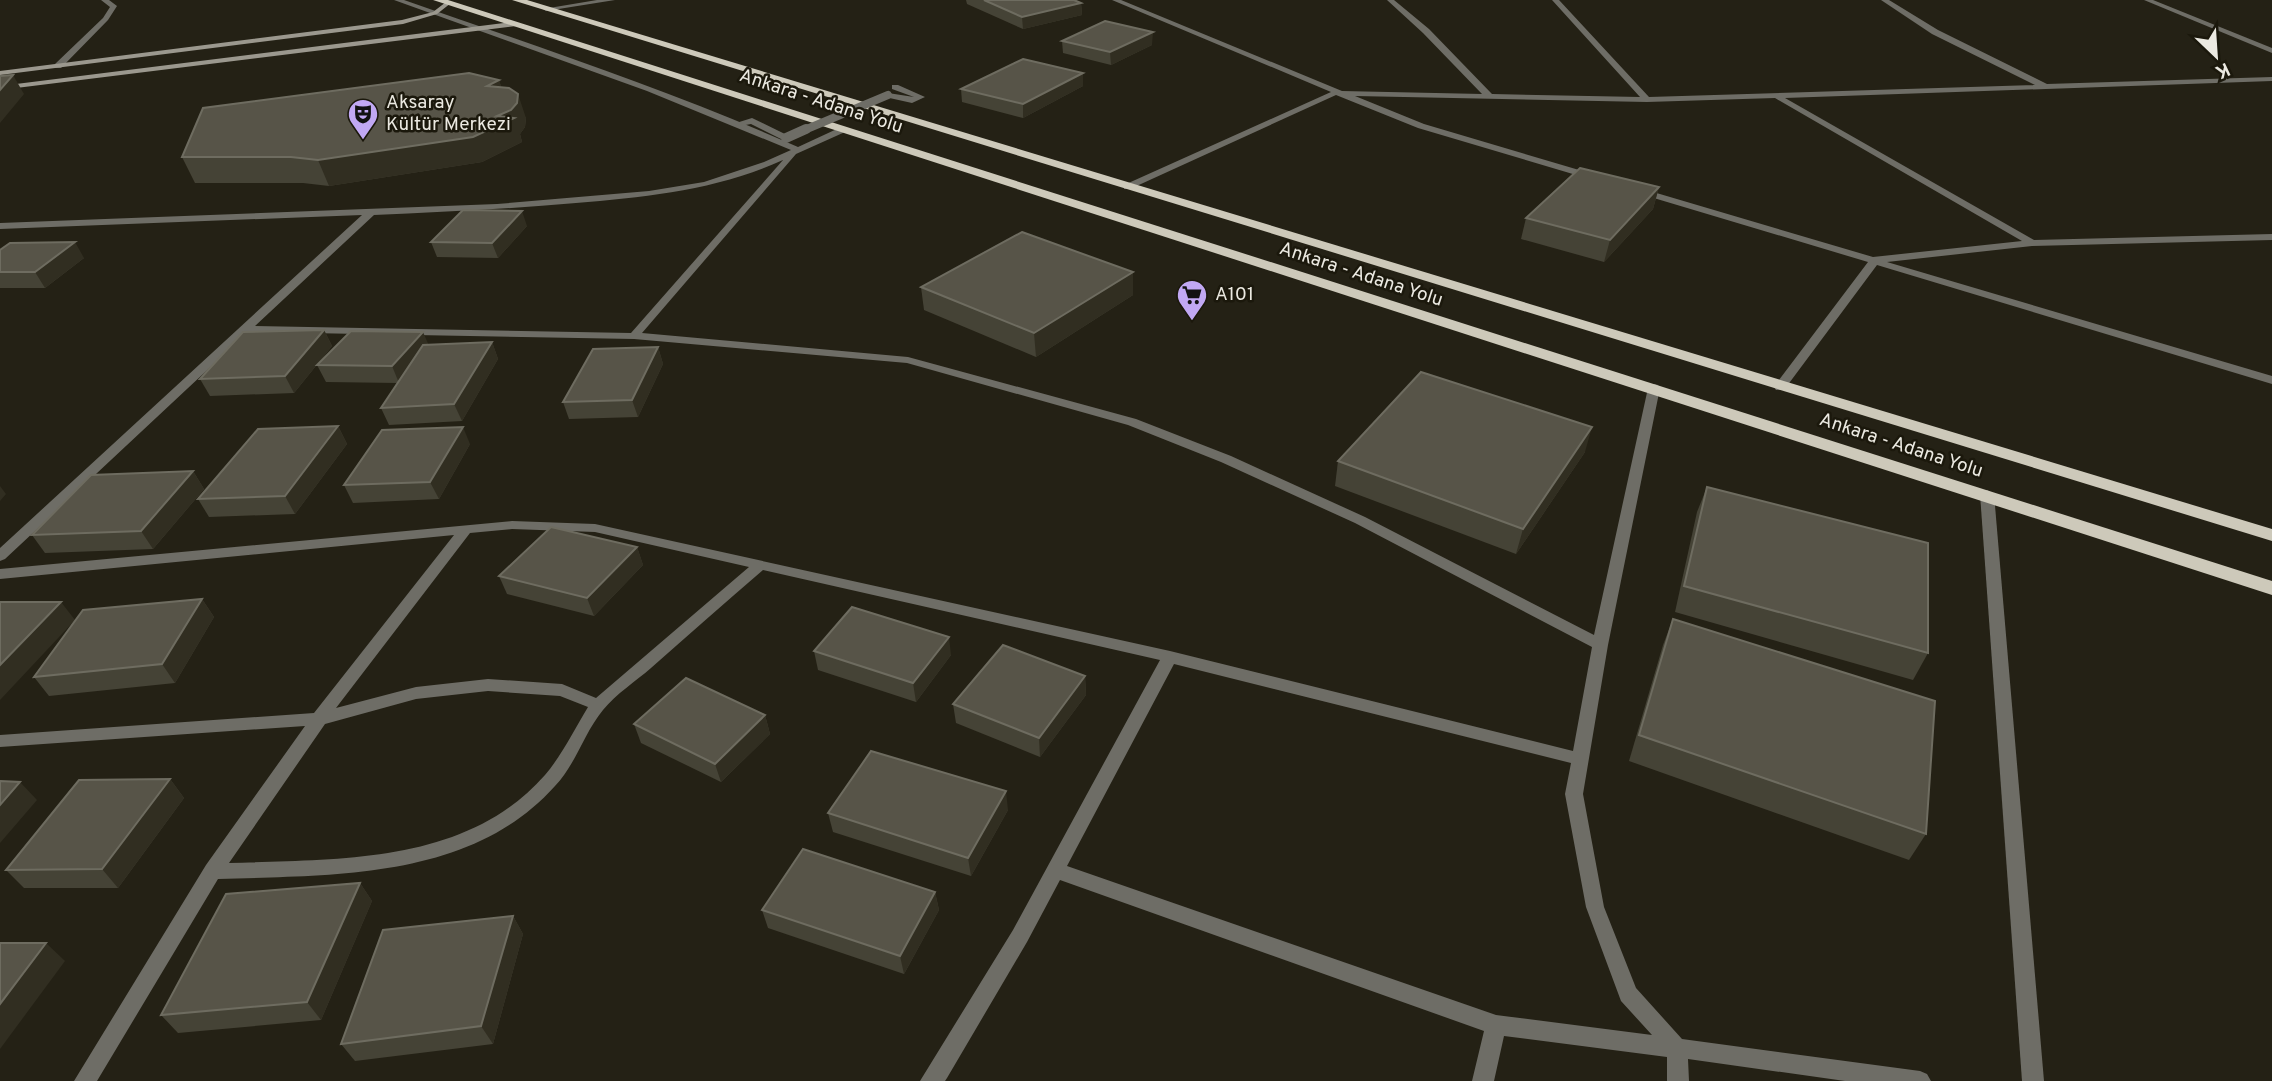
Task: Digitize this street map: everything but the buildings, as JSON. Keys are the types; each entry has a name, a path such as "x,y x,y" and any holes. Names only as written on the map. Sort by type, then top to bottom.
{"highway":[{"name":"Ankara - Adana Yolu","path":"517,0 2272,535"},
{"name":"Ankara - Adana Yolu","path":"443,2 1987,494 2272,588"}],"main road":[{"path":"0,73 403,22 435,13 443,2"},
{"path":"0,88 513,24"}],"street":[{"path":"58,66 106,19 114,6 104,0"},
{"path":"397,0 482,28 740,123 798,151"},
{"path":"546,9 612,0"},
{"path":"1115,0 1335,93 1421,126 1608,182"},
{"path":"1390,0 1426,31 1490,97"},
{"path":"1555,0 1647,100"},
{"path":"1884,0 1935,32 2046,87"},
{"path":"2147,0 2272,51"},
{"path":"1127,187 1335,93 1647,100 2272,79"},
{"path":"740,123 752,121 786,138 888,95 912,101 921,97 895,88"},
{"path":"1777,96 2032,243"},
{"path":"0,226 497,207 649,194 706,184 798,151 842,130"},
{"path":"634,336 798,151"},
{"path":"1634,190 2272,380"},
{"path":"0,556 371,212"},
{"path":"1780,387 1875,260 2032,243 2272,237"},
{"path":"244,329 634,336 908,360 1132,422 1226,459 1360,520 1600,645"},
{"path":"1654,388 1600,645 1574,794 1595,907 1628,994 1677,1048 1678,1081"},
{"path":"1987,494 2034,1081"},
{"path":"0,574 512,525 595,528 1170,657 1581,759"},
{"path":"85,1081 213,871 319,719 465,530"},
{"path":"213,871 384,863 460,842 508,819 550,782 598,705 760,565"},
{"path":"931,1081 940,1071 993,981 1170,657"},
{"path":"0,741 319,719 416,693 488,685 562,690 598,705"},
{"path":"1055,870 1496,1025 1920,1081"},
{"path":"1483,1081 1496,1025"}],"place":[{"name":"Aksaray Kültür Merkezi","path":"363,141"},
{"name":"A101","path":"1192,322"}]}
